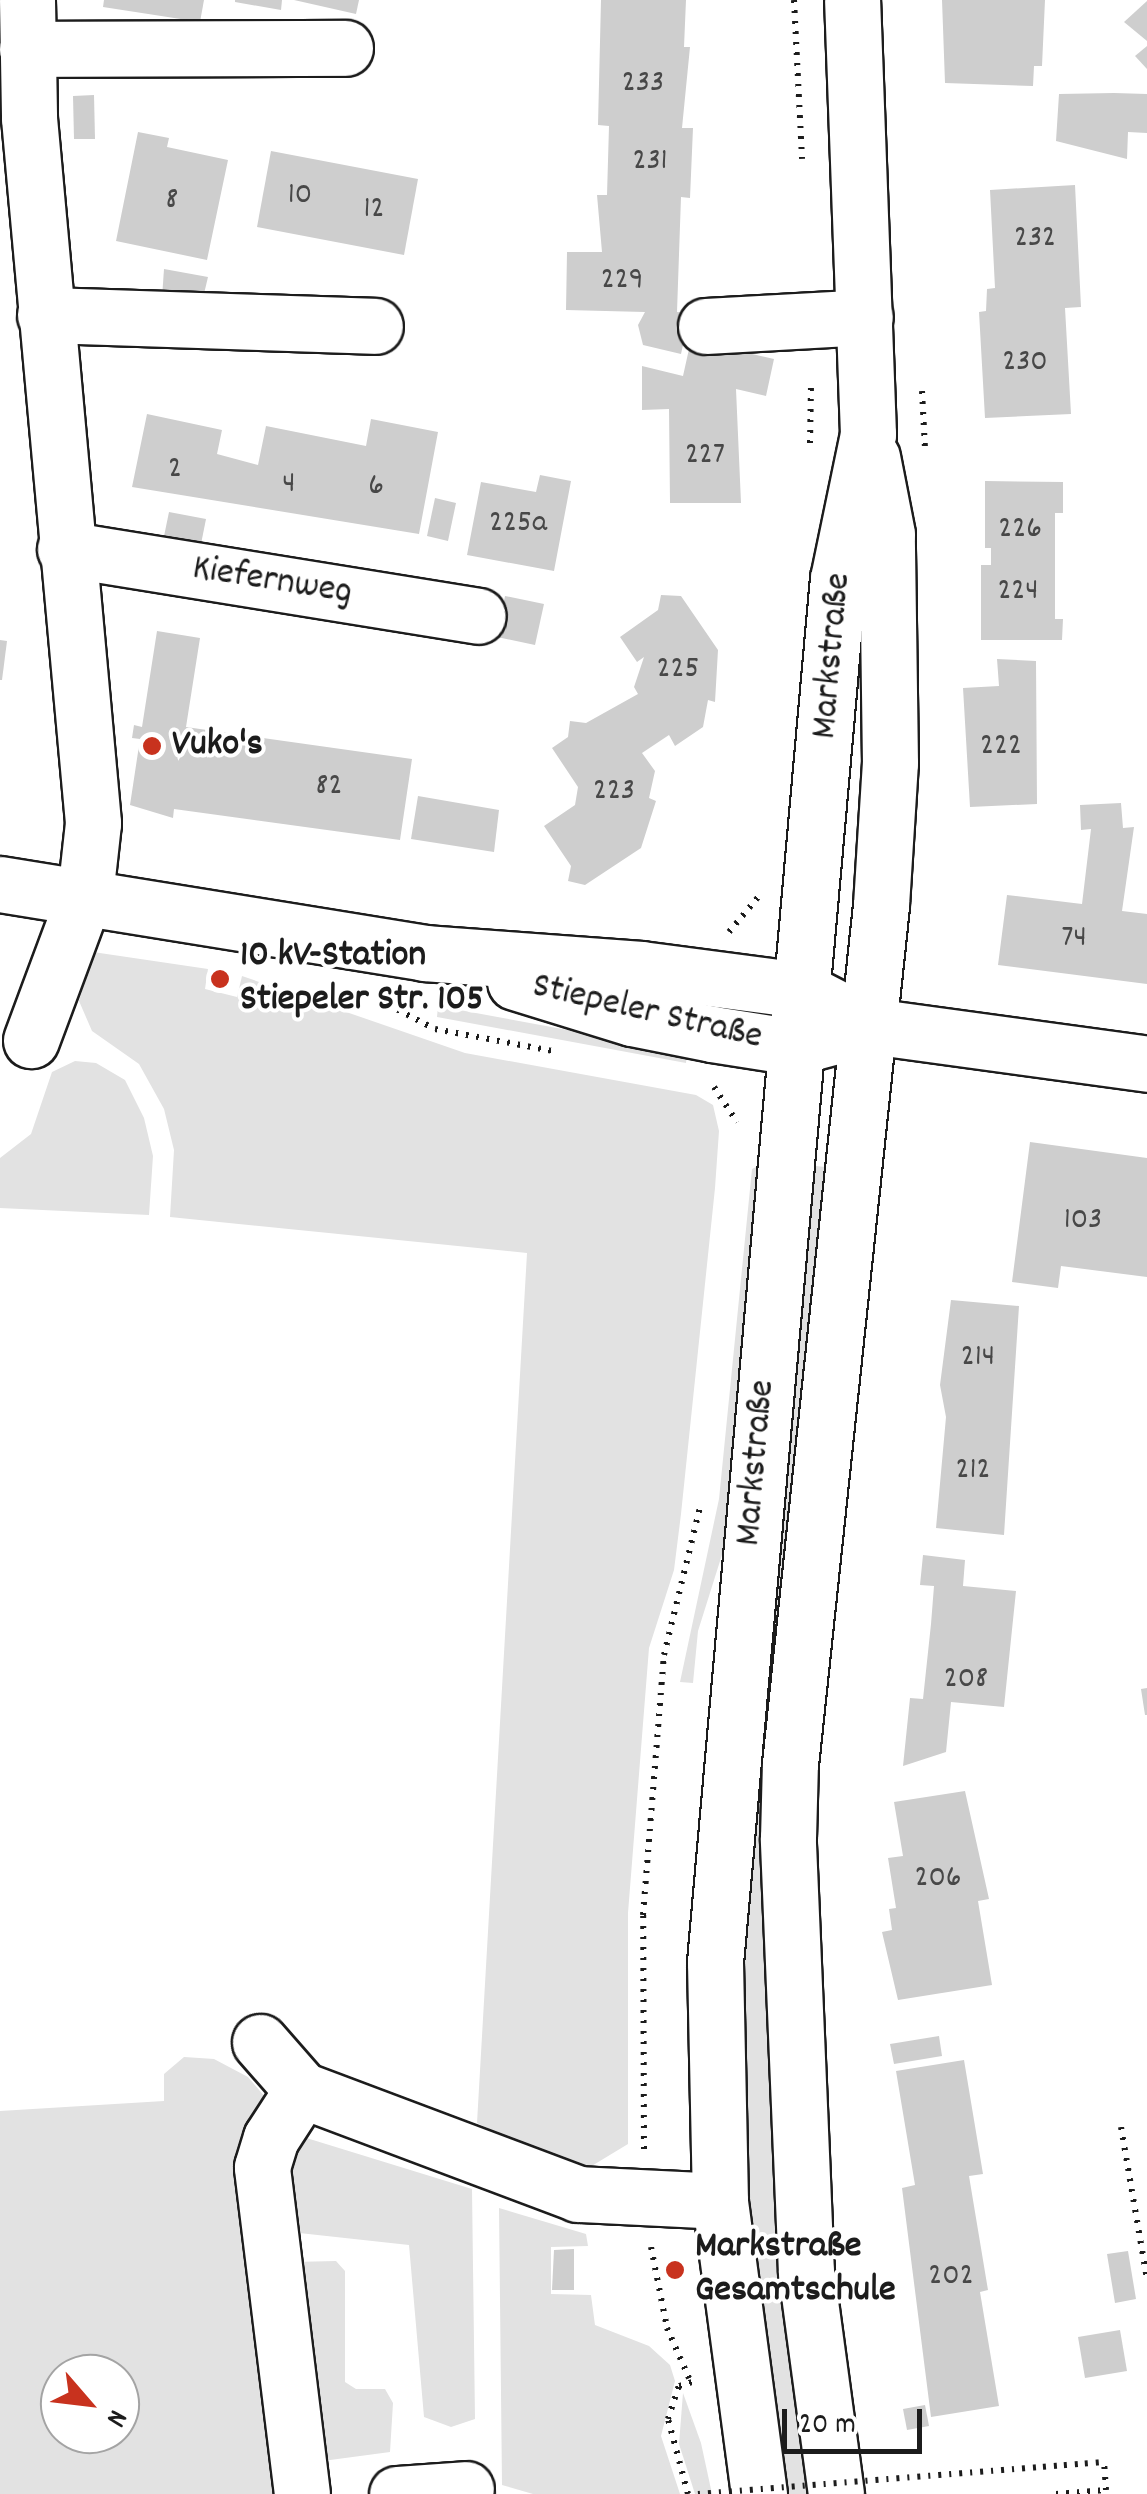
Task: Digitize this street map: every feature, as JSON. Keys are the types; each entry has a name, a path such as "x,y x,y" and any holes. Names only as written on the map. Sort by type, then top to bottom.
{"main road":[{"name":"Markstraße","path":"836,2494 806,2273 788,1838 790,1764 871,1026 890,763 887,534 868,434 852,0"},
{"path":"31,1040 85,895 93,823 45,315 14,120 27,24 345,48"},
{"path":"45,315 375,326"},
{"path":"706,326 865,317"},
{"name":"Markstraße","path":"759,2494 720,2201 715,1962 722,1846 838,579 868,434"},
{"name":"Kiefernweg","path":"66,549 478,616"},
{"name":"Stiepeler Straße","path":"0,884 424,953 640,968 801,990 871,1026 1147,1064"},
{"name":"Stiepeler Straße","path":"424,953 632,1018 795,1048 871,1026"},
{"path":"260,2042 302,2090 578,2194 720,2201"},
{"path":"302,2090 271,2138 262,2166 302,2494"},
{"path":"397,2494 466,2489"}],"path":[{"path":"794,0 803,172"},
{"path":"810,457 811,320"},
{"path":"730,927 763,882"},
{"path":"708,1080 738,1125"},
{"path":"1120,2127 1147,2279"},
{"path":"688,2494 668,2419 679,2386 739,2366"},
{"path":"698,2494 1104,2462 1106,2490 1056,2494"}],"shaded area":[{"path":"93,952 208,969 205,989 237,997 242,976 465,1053 696,1095 713,1105 719,1131 715,1188 681,1514 674,1570 649,1648 628,1913 628,2144 590,2167 551,2159 477,2123 527,1253 170,1217 174,1150 164,1109 139,1064 92,1031 79,1001"},
{"path":"438,1006 687,1052 686,1063 437,1017"},
{"path":"75,1061 96,1063 125,1080 144,1118 153,1156 149,1215 0,1208 0,1158 31,1134 52,1072"},
{"path":"764,1163 726,1542 698,1631 693,1683 680,1682 719,1499 752,1169"},
{"path":"807,1165 825,1167 781,1592 816,2494 781,2494 743,2220 736,1977"},
{"path":"184,2057 214,2059 248,2077 265,2097 288,2494 0,2494 0,2111 164,2101 164,2074"},
{"path":"300,2136 472,2189 475,2419 451,2427 424,2417 409,2245 281,2231 283,2138"},
{"path":"499,2208 586,2234 588,2246 551,2247 551,2294 591,2295 595,2325 649,2346 670,2365 675,2381 661,2436 680,2494 533,2494 502,2485"},
{"path":"336,2261 345,2271 345,2382 356,2389 385,2389 393,2403 390,2452 330,2460 314,2458 293,2262"},
{"path":"683,2393 701,2443 712,2494 695,2494 679,2444"}],"building":[{"path":"104,0 204,0 200,22 103,7"},
{"path":"282,0 281,10 235,2"},
{"path":"294,0 359,0 356,14"},
{"path":"601,0 686,0 684,47 690,47 682,128 693,128 690,198 681,197 677,312 690,313 681,354 643,345 638,325 645,312 566,310 567,252 602,252 597,195 607,195 609,126 598,125"},
{"path":"942,0 1045,0 1042,66 1034,66 1033,86 945,83"},
{"path":"1147,1 1147,41 1124,22"},
{"path":"1147,46 1147,69 1135,56"},
{"path":"1059,94 1147,94 1147,133 1128,132 1127,159 1056,141"},
{"path":"94,95 95,139 74,139 73,96"},
{"path":"138,132 169,138 167,147 228,160 207,260 116,241"},
{"path":"271,151 418,179 404,255 257,227"},
{"path":"1075,185 1081,307 1065,308 1071,414 985,418 979,312 986,311 987,289 995,288 990,190"},
{"path":"164,269 208,277 203,298 162,298"},
{"path":"691,340 774,359 766,396 736,389 741,503 670,503 669,409 642,410 642,366 683,376"},
{"path":"147,414 222,430 217,454 258,465 266,426 366,446 371,419 438,432 419,534 132,487"},
{"path":"540,475 571,481 554,571 467,555 481,482 536,492"},
{"path":"985,481 1063,482 1063,513 1055,513 1055,619 1063,619 1062,640 981,640 981,565 991,565 991,548 985,548"},
{"path":"435,498 456,503 448,541 427,536"},
{"path":"169,512 206,519 199,554 162,546"},
{"path":"661,595 681,596 718,650 715,702 708,700 703,727 675,746 669,735 642,753 655,771 649,798 656,801 641,848 585,885 568,881 571,866 544,826 575,805 578,787 552,748 568,737 570,721 586,723 638,694 634,687 644,657 637,662 620,637 658,610"},
{"path":"505,596 544,604 535,645 497,637"},
{"path":"157,631 200,638 186,727 412,759 400,840 174,809 173,818 130,805 140,739 132,738 134,725 142,727"},
{"path":"0,640 7,641 2,680 0,680"},
{"path":"997,659 1036,661 1037,804 970,807 963,688 999,686"},
{"path":"418,796 499,810 494,852 411,839"},
{"path":"1121,803 1123,828 1134,827 1122,911 1147,914 1147,984 998,965 1007,895 1082,904 1091,829 1081,830 1080,805"},
{"name":"10 kV-Station Stiepeler Str. 105","path":"211,971 232,975 230,987 208,983"},
{"path":"1030,1142 1147,1158 1147,1277 1061,1266 1058,1288 1012,1282"},
{"path":"951,1300 1019,1306 1004,1535 936,1528 946,1417 940,1385"},
{"path":"923,1555 965,1560 963,1586 1016,1591 1004,1707 951,1702 946,1752 903,1766 910,1698 923,1699 931,1624 934,1586 920,1585"},
{"path":"1147,1688 1147,1715 1145,1715 1141,1689"},
{"path":"965,1791 989,1899 978,1901 992,1985 898,2000 882,1932 892,1930 889,1909 896,1908 888,1858 903,1856 894,1802"},
{"path":"939,2036 942,2056 894,2064 890,2044"},
{"path":"964,2060 983,2174 969,2176 988,2290 980,2292 999,2406 931,2417 902,2188 915,2185 896,2071"},
{"path":"574,2249 574,2290 552,2290 554,2250"},
{"path":"1128,2251 1136,2299 1115,2303 1107,2254"},
{"path":"1120,2330 1127,2371 1085,2378 1078,2337"},
{"path":"925,2405 929,2426 907,2430 903,2409"}],"place":[{"name":"Vuko's","path":"152,746"},
{"name":"10 kV-Station Stiepeler Str. 105","path":"220,979"},
{"name":"Markstraße Gesamtschule","path":"675,2270"}]}
